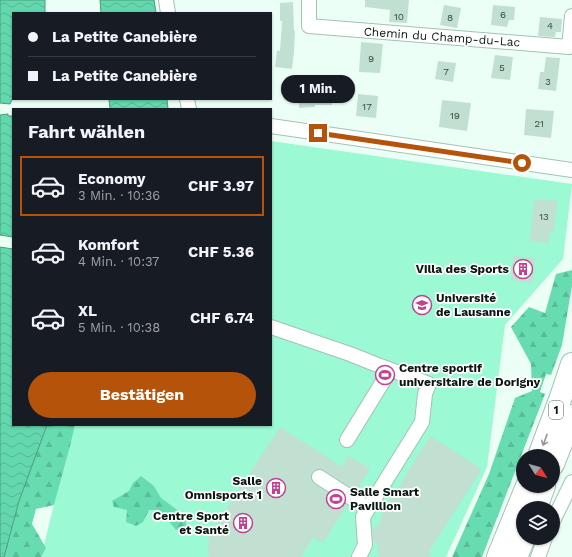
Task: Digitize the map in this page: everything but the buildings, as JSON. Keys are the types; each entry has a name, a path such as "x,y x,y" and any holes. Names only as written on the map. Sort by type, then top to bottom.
{"main road":[{"name":"1","path":"542,449 572,364"},
{"name":"1","path":"559,449 572,416"},
{"path":"498,557 524,493"},
{"path":"516,557 521,545"}],"street":[{"path":"166,0 168,12"},
{"name":"Chemin du Champ-du-Lac","path":"309,0 310,26 569,47 572,16"},
{"path":"272,126 572,170"},
{"path":"272,327 350,354 429,384 425,394 422,422 367,508 363,517 365,545 359,557"},
{"path":"347,440 390,370"},
{"path":"319,477 367,508"},
{"path":"560,507 572,482"},
{"path":"538,557 542,545"}],"shaded area":[{"name":"Centre sportif universitaire de Dorigny","path":"272,141 572,184 563,259 505,325 487,467 446,557 41,557 72,432 75,426 272,426"}],"green space":[{"path":"572,270 572,286 562,345 551,375 546,374 540,392 545,394 524,449 516,449 516,469 482,557 452,557 489,474 515,398 532,391 531,364 511,327 529,307 545,313 556,274"},
{"path":"47,426 75,426 54,505 36,509 32,524 46,548 41,557 4,557 19,501"},
{"path":"141,476 154,486 161,498 184,515 187,527 176,530 159,510 149,510 143,522 136,526 126,522 127,510 114,507 112,501 129,491 133,483"}],"water":[{"path":"0,0 45,0 45,12 12,12 12,100 10,104 0,103"},
{"path":"100,0 154,0 156,12 101,12"},
{"path":"109,100 167,100 168,108 110,108"},
{"path":"8,114 8,116 12,116 12,237 0,235 0,115"},
{"path":"0,247 12,249 12,426 47,426 19,501 4,557 0,557"}],"place":[{"name":"Villa des Sports","path":"523,269"},
{"name":"Université de Lausanne","path":"422,305"},
{"name":"Centre sportif universitaire de Dorigny","path":"385,375"},
{"name":"Salle Omnisports 1","path":"276,488"},
{"name":"Salle Smart Pavillion","path":"336,499"},
{"name":"Centre Sport et Santé","path":"243,523"}],"route":[{"path":"318,133 522,163"}]}
